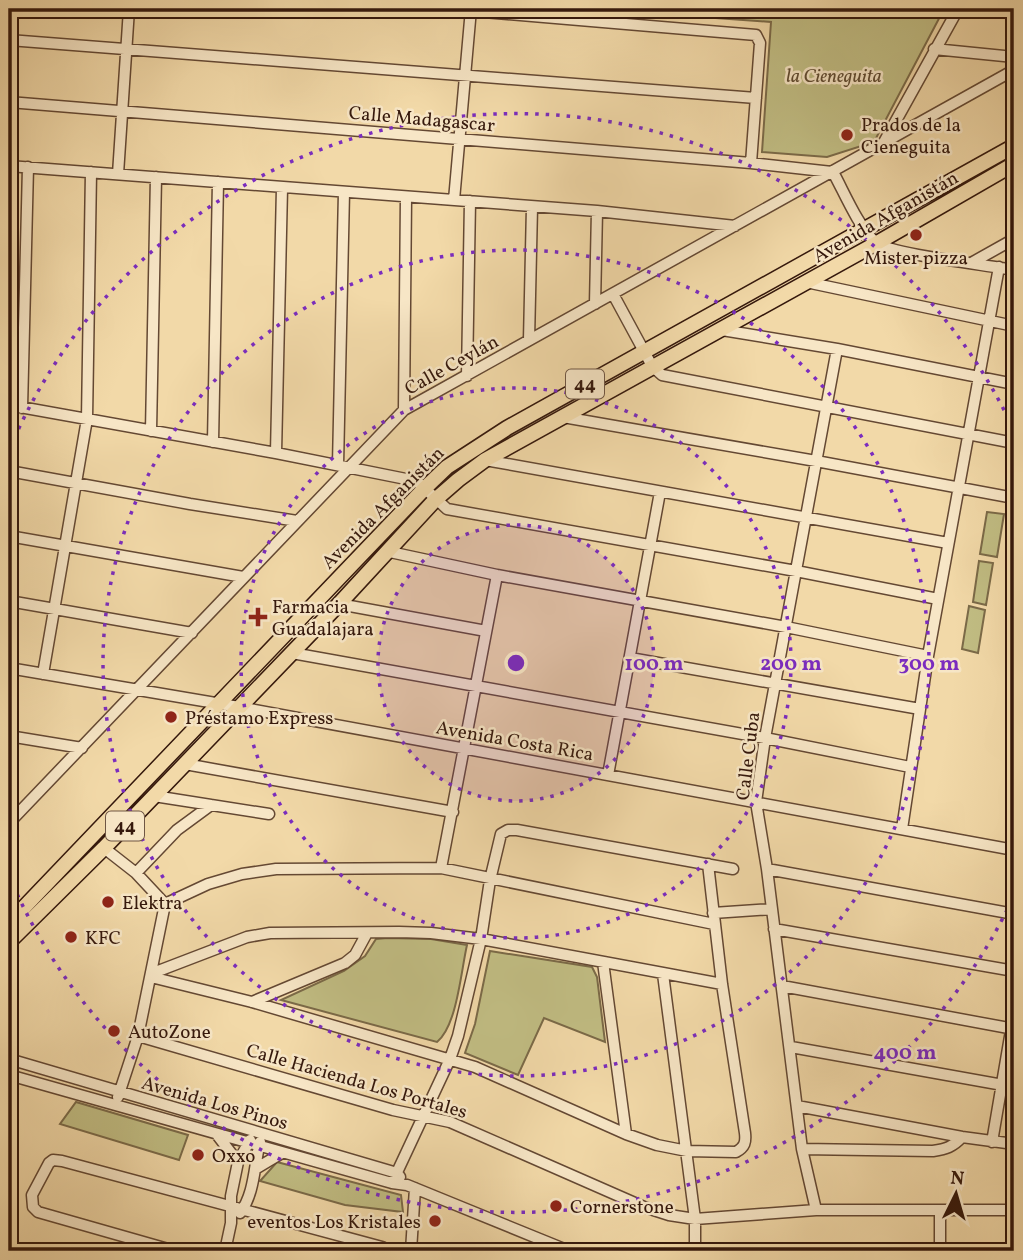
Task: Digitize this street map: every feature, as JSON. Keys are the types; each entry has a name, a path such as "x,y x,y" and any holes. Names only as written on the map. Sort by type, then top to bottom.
{"main road":[{"name":"Avenida Afganistán","path":"10,920 93,837 217,703 424,489 465,453 1014,146"},
{"name":"Avenida Afganistán","path":"9,942 104,848 390,552 435,500 458,480 485,460 652,366 722,330 1014,164"}],"street":[{"path":"118,174 129,9"},
{"path":"448,9 756,35 760,43 751,163"},
{"path":"883,144 958,9"},
{"path":"454,200 470,10"},
{"path":"9,40 756,98"},
{"path":"934,49 1014,57"},
{"name":"Calle Ceylán","path":"9,823 297,521 343,466 404,410 1014,70"},
{"name":"Calle Madagascar","path":"9,102 459,138 833,172"},
{"path":"9,166 597,211 736,226"},
{"path":"22,408 28,167"},
{"path":"43,674 87,419 91,172"},
{"path":"833,172 877,243 916,255 1014,270"},
{"path":"151,431 156,177"},
{"path":"213,442 218,182"},
{"path":"276,453 282,188"},
{"path":"343,466 344,192"},
{"path":"404,410 406,197"},
{"path":"467,376 470,201"},
{"path":"529,340 532,206"},
{"path":"596,304 597,211"},
{"path":"974,262 1014,239"},
{"path":"902,829 928,656 999,267"},
{"path":"806,282 1014,326"},
{"path":"614,294 652,366 657,372 669,377 1014,443"},
{"path":"722,330 837,349 1014,384"},
{"name":"Calle Cuba","path":"816,1210 802,1149 791,1047 756,802 765,738 837,349"},
{"path":"9,405 411,480 420,484 447,509 939,599"},
{"path":"563,418 1014,498"},
{"path":"485,460 948,543"},
{"path":"9,471 297,521"},
{"path":"608,775 660,492"},
{"path":"9,536 243,577"},
{"path":"390,552 497,575 786,627 928,656"},
{"path":"441,868 497,575"},
{"path":"9,601 191,632"},
{"path":"339,604 486,631"},
{"path":"292,653 911,767"},
{"path":"630,657 920,709"},
{"name":"Avenida Costa Rica","path":"9,668 217,703 1014,850"},
{"path":"9,736 82,748"},
{"path":"185,764 453,812"},
{"path":"154,796 269,814"},
{"path":"136,873 177,830 211,805"},
{"path":"395,1178 450,1059 465,1010 501,834 508,830 517,830 733,869"},
{"path":"104,848 136,873 165,904"},
{"path":"152,975 475,1067 626,1134 657,1145 687,1151 736,1152 746,1143 722,984 708,864"},
{"path":"165,904 208,884 242,874 276,869 441,868 490,880 714,918 772,909"},
{"path":"767,869 1014,914"},
{"path":"115,1106 138,1036 165,904"},
{"path":"774,929 1014,971"},
{"path":"152,975 247,937 270,933 432,933 481,939 722,984"},
{"path":"252,1002 345,963 355,956 367,933"},
{"path":"603,962 626,1134"},
{"path":"663,974 695,1219 695,1251"},
{"path":"782,986 1013,1028"},
{"path":"992,1142 1014,1013"},
{"name":"Calle Hacienda Los Portales","path":"138,1036 393,1110 450,1122 669,1216 695,1219 816,1210 1014,1210"},
{"path":"791,1047 1014,1087"},
{"name":"Avenida Los Pinos","path":"9,1059 258,1132 395,1178 411,1187 569,1251"},
{"name":"Avenida Los Pinos","path":"9,1075 282,1153 395,1178"},
{"path":"797,1106 1014,1144"},
{"path":"231,1223 242,1209 257,1168 254,1145 258,1132"},
{"path":"218,1135 238,1162"},
{"path":"802,1149 933,1151 955,1145 962,1137"},
{"path":"225,1251 238,1162 254,1145"},
{"path":"257,1168 282,1153"},
{"path":"174,1251 38,1212 33,1207 32,1195 50,1163 57,1160 389,1251"},
{"path":"235,1175 252,1180"},
{"path":"411,1187 411,1251"},
{"path":"940,1210 940,1251"}],"green space":[{"name":"la Cieneguita","path":"590,9 944,9 874,142 827,157 762,152 771,22"},
{"path":"987,512 1004,514 997,557 980,554"},
{"path":"979,561 993,563 986,605 973,602"},
{"path":"969,606 985,610 978,653 962,649"},
{"path":"376,939 431,939 467,945 454,1011 444,1034 437,1042 281,1000 344,971 365,956"},
{"path":"490,951 592,967 597,977 605,1042 544,1018 518,1075 465,1053 475,1024"},
{"path":"76,1102 188,1135 179,1160 60,1124"},
{"path":"277,1162 401,1195 403,1212 345,1205 260,1181"}],"place":[{"name":"Prados de la Cieneguita","path":"847,135"},
{"name":"Mister pizza","path":"916,235"},
{"name":"Farmacia Guadalajara","path":"258,617"},
{"name":"Préstamo Express","path":"171,717"},
{"name":"Elektra","path":"108,902"},
{"name":"KFC","path":"71,937"},
{"name":"AutoZone","path":"114,1031"},
{"name":"Oxxo","path":"198,1155"},
{"name":"Cornerstone","path":"556,1206"},
{"name":"eventos Los Kristales","path":"435,1221"}]}
